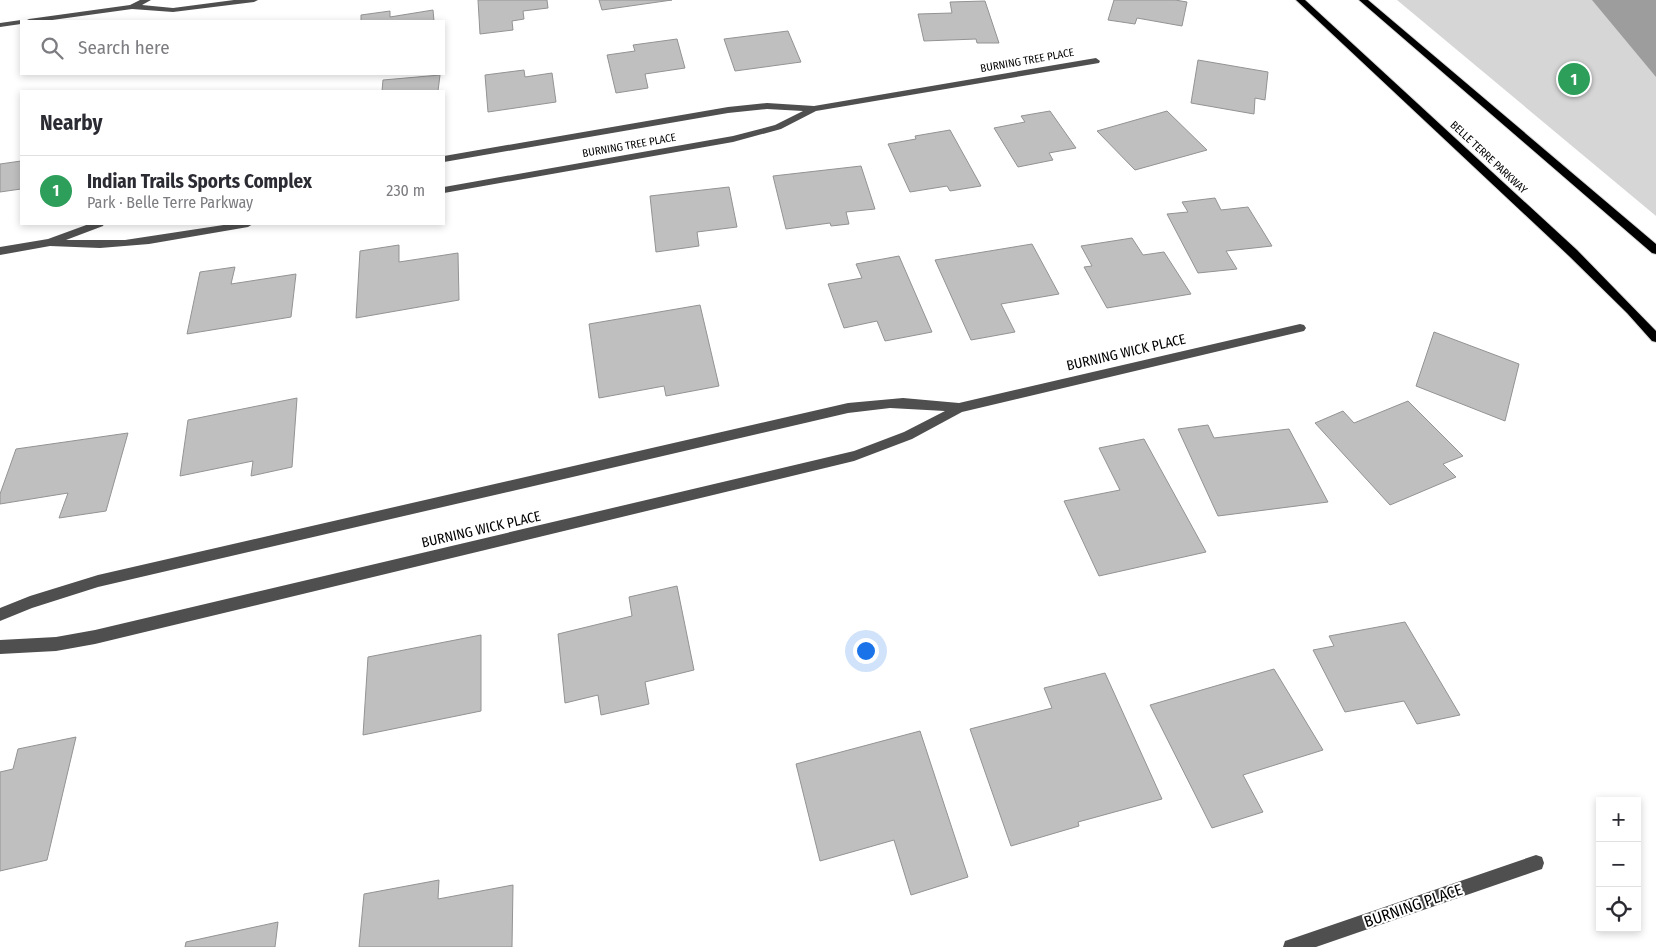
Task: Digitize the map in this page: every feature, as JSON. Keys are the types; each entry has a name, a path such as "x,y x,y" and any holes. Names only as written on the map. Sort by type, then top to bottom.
{"main road":[{"name":"BELLE TERRE PARKWAY","path":"1300,0 1579,259 1631,310 1656,338"},
{"path":"1363,0 1656,250"}],"street":[{"path":"132,7 147,0"},
{"path":"36,20 132,7 173,10 254,0"},
{"path":"0,25 20,22"},
{"name":"BURNING TREE PLACE","path":"445,159 747,108 789,106 814,109 1096,61"},
{"name":"BURNING TREE PLACE","path":"445,190 741,137 778,127 814,109"},
{"path":"0,251 50,242 96,225"},
{"path":"50,242 100,246 133,243 242,225"},
{"name":"BURNING WICK PLACE","path":"0,648 56,644 95,638 854,456 883,447 911,435 959,408 1300,328"},
{"name":"BURNING WICK PLACE","path":"0,615 30,602 98,581 848,408 873,403 899,402 927,403 959,408"},
{"name":"BURNING PLACE","path":"1291,947 1536,863"}],"shaded area":[{"path":"1397,0 1656,0 1656,216"},
{"path":"1592,0 1656,0 1656,77"}],"building":[{"path":"478,0 547,0 548,8 523,11 524,19 512,21 513,30 480,34"},
{"path":"599,0 672,0 602,10"},
{"path":"1114,0 1175,0 1187,2 1182,26 1137,18 1135,24 1108,20"},
{"path":"985,1 999,43 977,43 976,39 924,41 918,14 952,13 950,2"},
{"path":"433,10 434,20 361,20 361,15 390,11 390,17"},
{"path":"788,31 801,62 735,71 724,39"},
{"path":"677,39 685,68 645,74 648,88 616,93 607,55 635,51 633,45"},
{"path":"1198,60 1268,72 1265,100 1255,98 1254,114 1191,103"},
{"path":"524,70 525,77 552,73 556,102 488,112 485,75"},
{"path":"440,75 438,90 382,90 383,80"},
{"path":"1050,111 1076,148 1049,153 1053,160 1018,167 994,128 1025,122 1021,116"},
{"path":"1167,111 1207,150 1135,170 1097,131"},
{"path":"950,130 981,186 950,191 947,186 910,192 888,144 916,139 915,136"},
{"path":"20,161 20,189 0,192 0,164"},
{"path":"861,166 875,209 846,212 849,224 831,226 830,223 786,229 773,176"},
{"path":"729,187 737,227 697,232 699,246 656,252 650,196"},
{"path":"1215,198 1221,210 1248,207 1272,246 1226,251 1237,269 1198,273 1167,214 1188,212 1182,202"},
{"path":"1132,238 1143,255 1164,252 1191,294 1107,308 1084,267 1092,266 1081,246"},
{"path":"1032,244 1059,294 1001,304 1015,332 971,340 935,260"},
{"path":"399,245 399,262 458,253 459,300 356,318 360,251"},
{"path":"899,256 932,332 885,341 877,321 844,328 828,284 862,278 856,264"},
{"path":"235,267 231,284 296,274 291,317 187,334 200,272"},
{"path":"700,305 719,386 666,396 664,386 599,398 589,324"},
{"path":"1434,332 1519,364 1505,421 1416,386"},
{"path":"297,398 292,467 251,476 253,461 180,476 188,420"},
{"path":"1408,401 1463,456 1443,464 1456,477 1390,505 1315,423 1343,411 1354,423"},
{"path":"1208,425 1214,438 1289,429 1328,502 1218,516 1178,429"},
{"path":"128,433 106,511 59,518 68,493 0,504 0,494 16,449"},
{"path":"1144,439 1206,552 1099,576 1064,501 1120,490 1099,448"},
{"path":"677,586 694,670 645,682 649,704 601,715 598,695 565,703 558,634 632,616 629,597"},
{"path":"1405,622 1460,715 1417,724 1404,701 1345,712 1313,650 1334,646 1329,636"},
{"path":"481,635 481,711 363,735 368,657"},
{"path":"1274,669 1323,750 1243,775 1263,812 1212,828 1150,705"},
{"path":"1105,673 1162,799 1078,822 1079,826 1011,846 970,729 1052,708 1044,688"},
{"path":"920,731 968,877 911,895 894,840 820,861 796,764"},
{"path":"76,737 47,860 0,871 0,772 13,769 18,749"},
{"path":"439,880 438,899 513,885 512,947 359,947 364,894"},
{"path":"278,922 275,947 185,947 186,942"}],"place":[{"name":"Indian Trails Sports Complex","path":"1574,79"}]}
